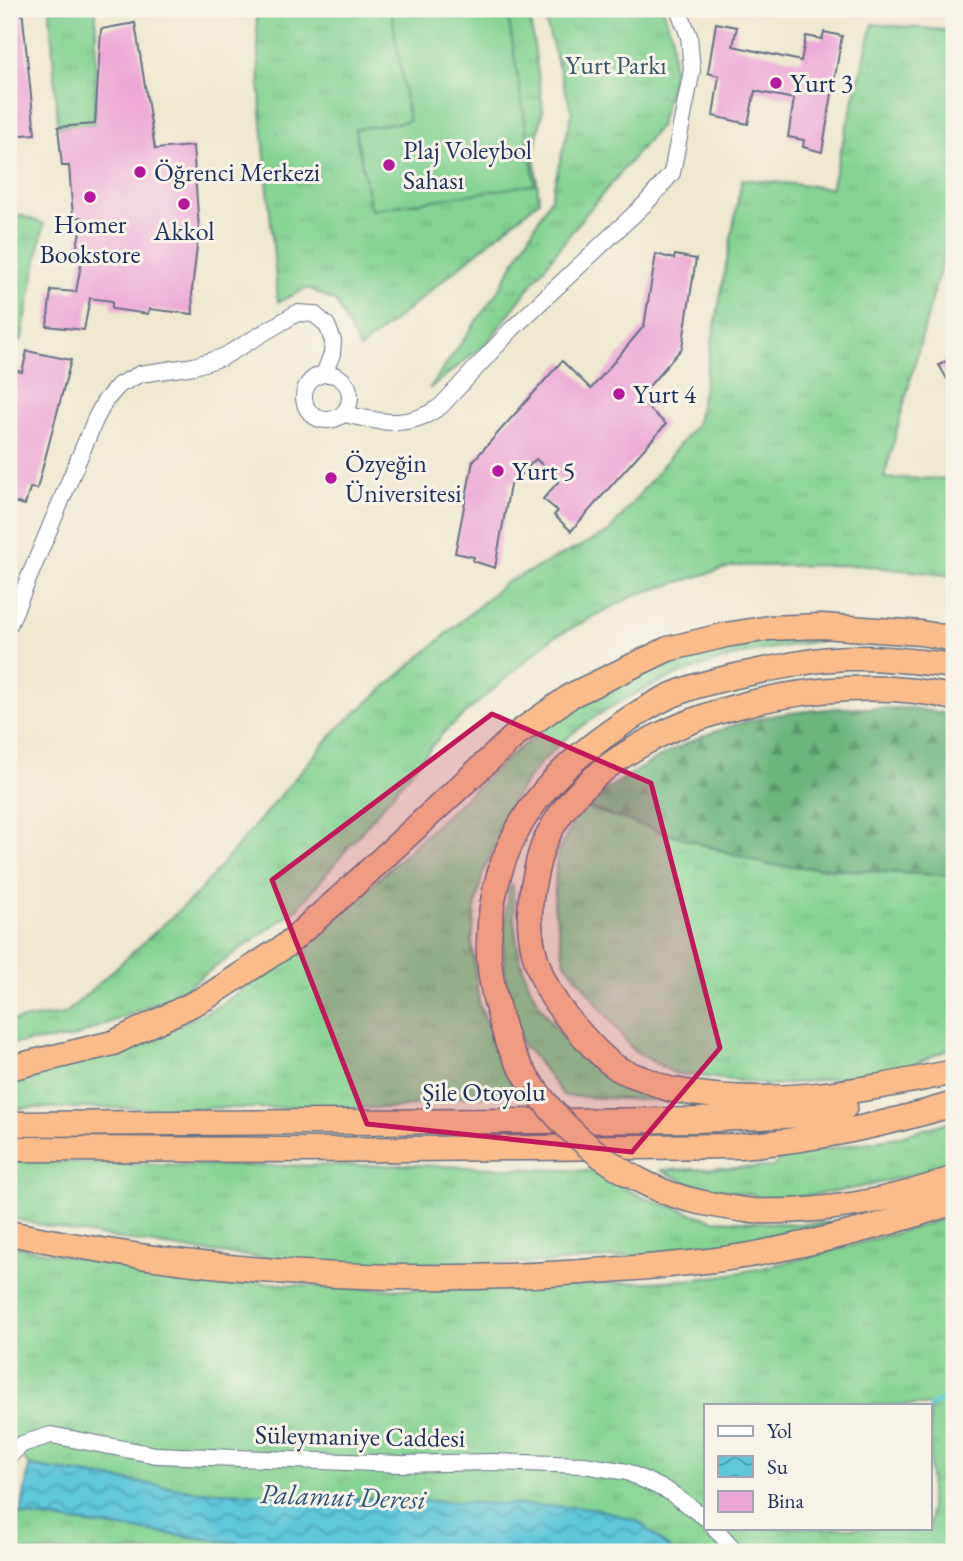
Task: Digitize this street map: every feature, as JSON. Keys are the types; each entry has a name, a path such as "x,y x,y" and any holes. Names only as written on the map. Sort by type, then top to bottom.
{"highway":[{"path":"9,1068 113,1043 207,997 285,946 518,733 572,695 668,649 769,628 835,626 921,633 954,639"},
{"path":"954,666 870,658 831,659 724,679 681,691 633,716 596,741 561,770 528,810 504,859 494,898 488,943 498,1009 508,1044 521,1069 539,1094 594,1153 651,1186 704,1204 777,1212 850,1204 900,1194 954,1178"},
{"path":"954,698 870,687 790,694 702,717 642,743 596,775 566,807 544,845 537,864 530,905 530,937 539,969 557,1006 585,1039 619,1068 671,1090 772,1100 855,1092 954,1072"},
{"name":"Şile Otoyolu","path":"9,1124 738,1118 804,1115 905,1094 954,1078"},
{"path":"9,1149 304,1150 741,1146 842,1134 954,1104"},
{"path":"9,1233 134,1255 269,1271 434,1279 521,1277 674,1265 750,1255 857,1230 954,1202"}],"street":[{"path":"344,414 399,423 414,421 435,411 512,329 646,203 672,173 692,70 689,36 678,9"},
{"path":"9,625 95,420 105,401 119,385 140,374 194,366 223,357 297,313 314,314 327,325 333,341 332,354 324,374"},
{"path":"317,376 338,376 348,387 350,401 344,414 323,420 306,407 304,393 317,376"},
{"name":"Süleymaniye Caddesi","path":"9,1456 22,1444 51,1435 156,1455 401,1464 491,1462 584,1465 627,1472 668,1490 704,1517"},
{"path":"717,1530 737,1552"}],"highlighted area":[{"path":"492,714 651,783 720,1048 632,1152 367,1124 272,880"}],"green space":[{"path":"50,9 96,9 95,124 58,127"},
{"path":"256,9 529,9 543,110 534,151 539,201 360,349 336,302 308,288 278,302 261,112"},
{"path":"391,9 507,9 535,184 371,210 355,129 409,121"},
{"name":"Yurt Parkı","path":"542,9 663,9 672,35 673,77 659,127 580,221 487,343 429,389 499,289 551,198 572,113"},
{"path":"873,24 954,31 954,217 884,478 954,479 954,576 858,565 733,566 635,595 552,638 443,733 298,908 174,996 72,1038 9,1044 9,1021 65,1014 197,894 336,730 505,583 609,532 697,423 742,179 831,188"},
{"path":"9,211 44,224 21,341 9,338"},
{"path":"833,639 777,647 715,662 629,697 577,730 554,750 522,786 497,830 501,831 483,872 475,909 472,942 479,1005 517,1094 453,1097 399,1108 9,1108 9,1078 81,1063 142,1043 217,1007 273,969 329,925 513,753 589,696 694,656 744,643"},
{"path":"836,708 912,708 954,715 954,876 768,865 581,806 669,752 716,731 775,715"},
{"path":"581,806 768,865 954,876 954,1047 895,1072 763,1086 764,1084 674,1073 634,1051 565,962 554,906 557,854"},
{"path":"513,885 516,938 521,960 537,1001 549,1020 584,1060 588,1057 667,1101 564,1096 528,1049 524,1048 516,1027 504,969 506,909 509,887"},
{"path":"954,1120 954,1163 880,1183 832,1192 756,1198 755,1195 696,1186 660,1170 773,1167 783,1157 897,1137"},
{"path":"9,1161 240,1166 409,1165 590,1171 642,1197 713,1220 797,1224 844,1222 695,1251 546,1263 361,1264 285,1260 193,1250 76,1232 9,1218"},
{"path":"954,1187 954,1189 844,1222"},
{"path":"954,1216 954,1552 673,1552 639,1522 195,1491 29,1466 9,1437 9,1245 81,1259 223,1279 294,1285 437,1290 702,1278 749,1271"},
{"path":"9,1510 21,1515 307,1552 9,1552"}],"water":[{"path":"29,1466 195,1491 595,1508 639,1522 673,1552 307,1552 21,1515"}],"building":[{"path":"9,9 22,9 35,134 9,136"},
{"name":"Öğrenci Merkezi","path":"135,23 155,149 193,146 199,229 192,290 193,314 149,309 148,314 112,309 112,301 90,298 84,330 47,326 51,290 76,292 83,254 75,255 83,218 73,216 69,166 62,166 58,127 95,124 101,29"},
{"name":"Yurt 3","path":"716,23 737,27 733,46 801,61 806,36 822,39 824,32 842,36 822,152 803,147 804,140 788,137 794,99 755,91 748,124 713,116 719,76 708,73"},
{"path":"656,254 674,259 675,255 696,259 682,348 638,399 666,424 571,531 554,515 558,511 543,499 559,481 536,459 510,485 495,568 473,561 474,557 455,553 473,461 562,361 591,389 644,326"},
{"path":"27,351 71,360 37,489 30,488 25,505 9,501 9,369 22,372"},
{"path":"954,357 954,391 939,365"}],"waterway":[{"path":"932,1406 954,1392"}],"place":[{"name":"Yurt 3","path":"776,83"},
{"name":"Plaj Voleybol Sahası","path":"389,165"},
{"name":"Öğrenci Merkezi","path":"140,172"},
{"name":"Homer Bookstore","path":"90,197"},
{"name":"Akkol","path":"184,204"},
{"name":"Yurt 4","path":"619,394"},
{"name":"Yurt 5","path":"498,471"},
{"name":"Özyeğin Üniversitesi","path":"331,478"}],"water label":[{"name":"Palamut Deresi","path":"343,1496"}]}
